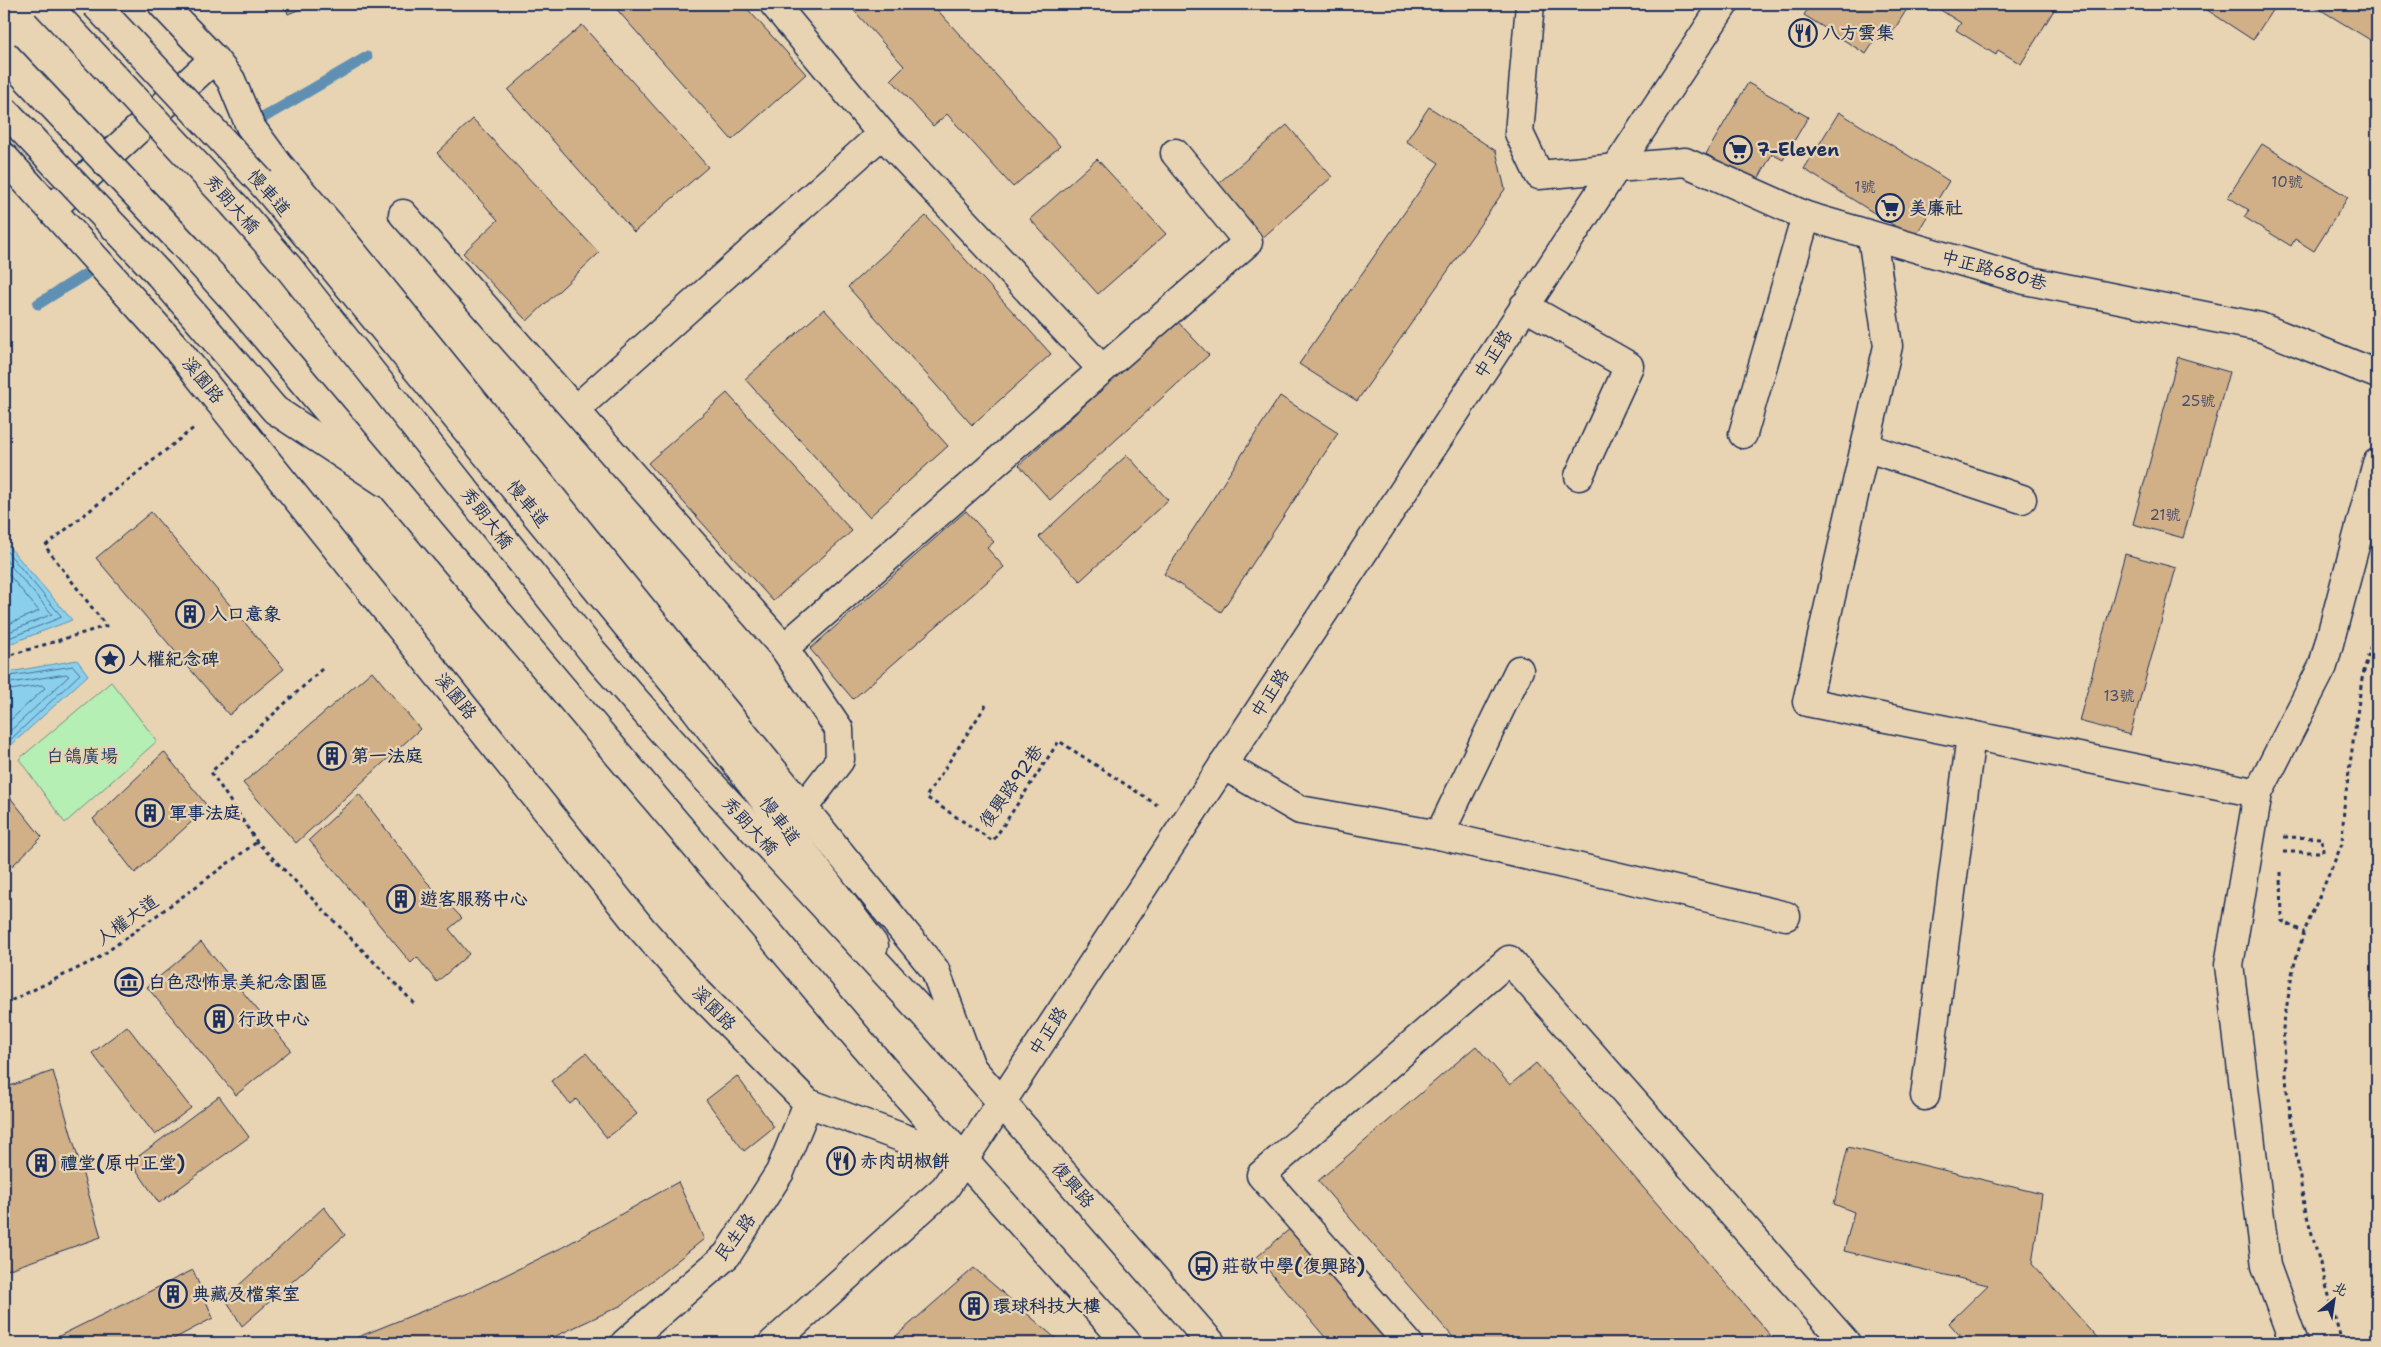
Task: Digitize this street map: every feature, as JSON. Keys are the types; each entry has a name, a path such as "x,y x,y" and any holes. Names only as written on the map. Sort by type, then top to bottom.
{"main road":[{"name":"秀朗大橋","path":"46,4 235,206 289,268 593,652 663,732 935,1026"},
{"name":"慢車道","path":"95,4 261,182 319,250 696,710 935,1026"},
{"path":"162,4 214,59 231,80 250,126 278,164 351,250 935,970 972,1068"},
{"path":"774,4 882,134 1102,369"},
{"name":"中正路","path":"772,1343 945,1188 1724,4"},
{"name":"中正路680巷","path":"1526,5 1519,133 1538,175 1685,162 1806,216 2025,280 2260,327 2377,374"},
{"path":"4,54 187,248 393,488 888,1074 1127,1343"},
{"path":"52,209 214,59"},
{"path":"4,110 159,274 276,410 393,488"},
{"path":"576,409 882,134"},
{"path":"784,648 1248,242 1175,153"},
{"name":"溪園路","path":"4,157 177,348 642,928 699,993 808,1103 963,1160"},
{"path":"402,214 576,409 784,648 839,729 840,760 803,808"},
{"path":"1744,434 1806,216"},
{"path":"1872,236 1888,346 1807,702 2258,792"},
{"path":"1524,306 1629,366 1579,476"},
{"path":"1865,447 2022,499"},
{"path":"2294,1343 2266,1266 2228,965 2258,792 2323,666 2377,462"},
{"path":"1439,835 1520,670"},
{"path":"1925,1096 1971,735"},
{"path":"1223,766 1300,810 1439,835 1786,916"},
{"path":"1408,1343 1261,1174 1509,960 1846,1343"},
{"name":"復興路","path":"935,1026 1211,1343"},
{"name":"民生路","path":"625,1343 727,1255 780,1172 808,1103"}],"path":[{"path":"4,657 106,626 45,546 222,404"},
{"path":"2342,1343 2304,1205 2287,1091 2283,1028 2293,969 2304,932 2342,844 2344,807 2362,679 2377,622"},
{"path":"322,669 211,772 257,842 414,1003"},
{"name":"復興路92巷","path":"986,705 926,797 993,841 1059,741 1184,823"},
{"path":"2279,837 2322,838 2323,852 2281,852 2282,920 2304,932"},
{"name":"人權大道","path":"4,1004 98,959 257,842"}],"green space":[{"name":"白鴿廣場","path":"111,682 157,741 65,823 19,759"}],"water":[{"path":"4,541 72,620 4,646"},
{"path":"77,660 88,675 8,748 4,742 4,673"}],"building":[{"path":"285,4 312,4 288,14"},
{"path":"612,4 743,4 806,74 732,140"},
{"path":"848,4 932,4 1060,146 1013,187 947,114 933,126 891,79 904,66"},
{"path":"1811,4 1910,4 1886,43 1877,37 1866,54 1804,15"},
{"path":"1938,4 2042,4 2054,10 2021,64 1998,50 1996,55 1956,30 1961,23 1936,7"},
{"path":"2198,4 2276,4 2253,40"},
{"path":"2311,4 2377,4 2377,44"},
{"path":"582,25 708,167 634,232 508,90"},
{"path":"1748,83 1808,117 1783,160 1772,154 1756,183 1706,154"},
{"path":"1429,107 1496,151 1505,189 1357,401 1299,364 1439,163 1406,141"},
{"path":"1839,112 1949,181 1914,238 1804,169"},
{"path":"473,119 599,253 527,321 463,253 498,220 437,153"},
{"path":"1287,125 1332,177 1261,239 1215,186"},
{"path":"2262,144 2348,197 2314,251 2295,239 2291,246 2244,217 2249,210 2228,197"},
{"path":"1097,159 1166,234 1098,294 1030,219"},
{"path":"926,216 1051,354 972,425 848,287"},
{"path":"824,309 948,446 869,517 745,379"},
{"path":"1177,321 1209,355 1050,500 1019,465"},
{"path":"2178,357 2229,372 2183,538 2133,524"},
{"path":"727,393 852,531 773,601 648,463"},
{"path":"1280,396 1338,433 1221,612 1164,574"},
{"path":"1127,455 1168,500 1080,581 1039,537"},
{"path":"966,511 994,542 987,548 1004,567 853,699 810,649"},
{"name":"入口意象","path":"151,512 284,669 229,715 96,558"},
{"path":"2125,554 2176,568 2130,735 2079,721"},
{"name":"第一法庭","path":"372,671 420,729 296,843 243,783"},
{"name":"軍事法庭","path":"164,752 208,807 135,873 93,819"},
{"path":"4,790 42,837 12,866 4,857"},
{"name":"遊客服務中心","path":"359,794 425,880 462,918 449,929 469,954 437,982 417,957 411,963 309,840"},
{"name":"行政中心","path":"201,942 291,1050 236,1095 147,987"},
{"path":"127,1026 191,1108 155,1135 92,1053"},
{"path":"1476,1046 1510,1085 1536,1063 1777,1343 1458,1343 1318,1181"},
{"path":"586,1053 637,1114 607,1138 576,1099 570,1104 551,1081"},
{"name":"禮堂(原中正堂)","path":"53,1071 101,1237 4,1271 4,1088"},
{"path":"737,1076 774,1127 744,1151 706,1100"},
{"path":"219,1096 249,1137 159,1203 131,1162"},
{"path":"1848,1147 2042,1194 2032,1264 2102,1343 1966,1343 1949,1323 1988,1285 1844,1251 1854,1212 1834,1204"},
{"path":"678,1182 704,1239 622,1305 541,1343 343,1343 475,1290 563,1247"},
{"path":"324,1207 345,1235 242,1326 225,1298"},
{"path":"1292,1227 1389,1343 1330,1343 1257,1257"},
{"name":"環球科技大樓","path":"974,1268 1061,1343 888,1343"},
{"name":"典藏及檔案室","path":"193,1270 213,1318 166,1343 45,1343"}],"waterway":[{"path":"261,119 367,57"},
{"path":"38,304 86,274"}],"place":[{"name":"八方雲集","path":"1803,33"},
{"name":"7-Eleven","path":"1738,150"},
{"name":"美廉社","path":"1890,208"},
{"name":"入口意象","path":"190,614"},
{"name":"人權紀念碑","path":"110,659"},
{"name":"第一法庭","path":"332,756"},
{"name":"軍事法庭","path":"150,813"},
{"name":"遊客服務中心","path":"401,899"},
{"name":"白色恐怖景美紀念園區","path":"129,982"},
{"name":"行政中心","path":"219,1019"},
{"name":"赤肉胡椒餅","path":"841,1161"},
{"name":"禮堂(原中正堂)","path":"41,1163"},
{"name":"莊敬中學(復興路)","path":"1203,1266"},
{"name":"典藏及檔案室","path":"173,1294"},
{"name":"環球科技大樓","path":"974,1306"}]}
